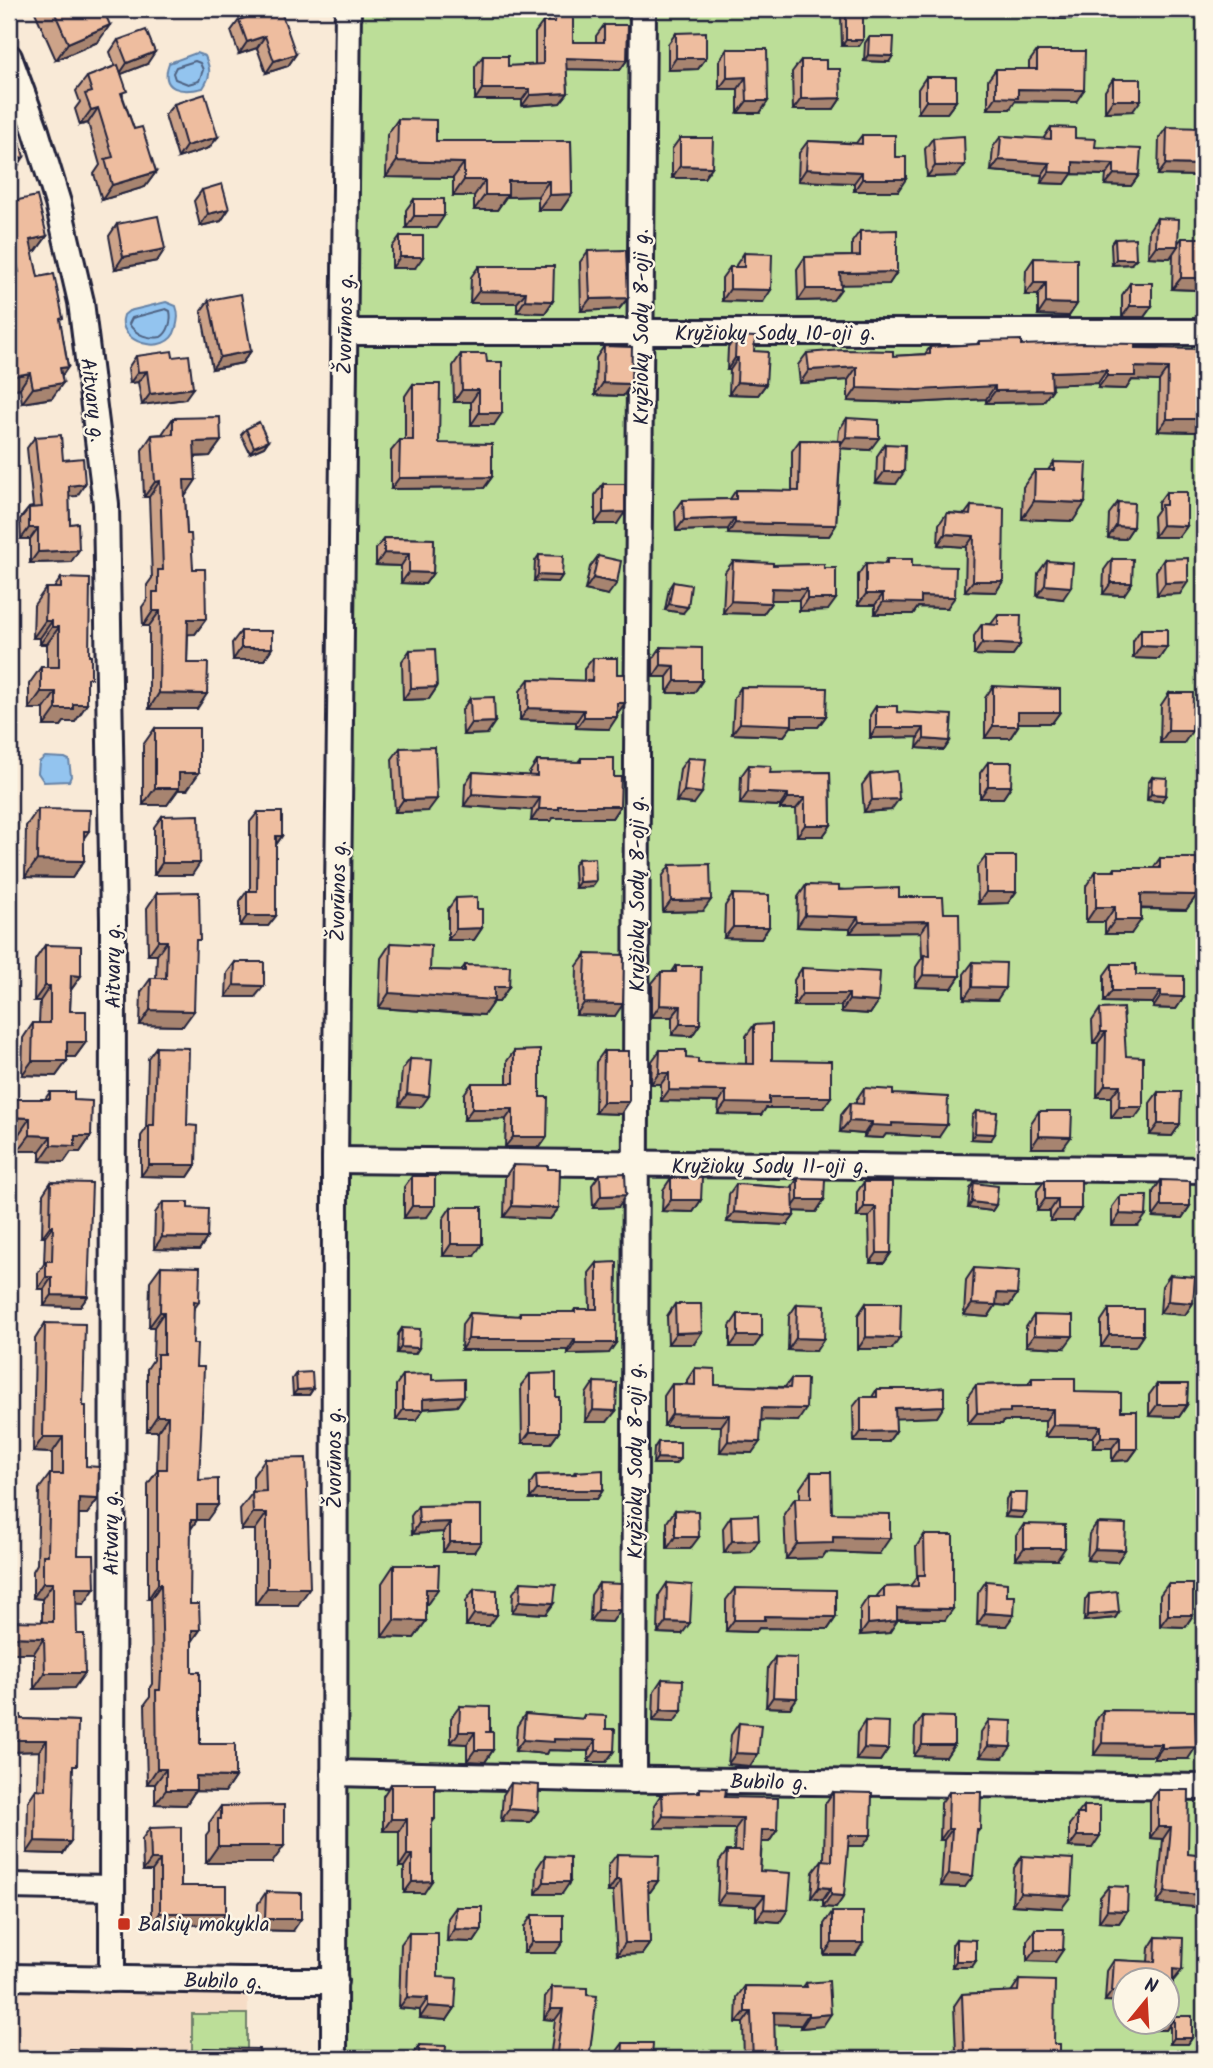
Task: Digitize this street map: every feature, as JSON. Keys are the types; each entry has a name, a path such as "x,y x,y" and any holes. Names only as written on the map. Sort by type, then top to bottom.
{"street":[{"name":"Žvorūnos g.","path":"334,2059 335,1160 348,9"},
{"name":"Kryžiokų Sodų 8-oji g.","path":"634,1780 643,9"},
{"name":"Aitvarų g.","path":"9,57 58,203 81,302 107,505 113,920 111,1888"},
{"name":"Kryžiokų Sodų 10-oji g.","path":"345,332 1204,332"},
{"name":"Kryžiokų Sodų 11-oji g.","path":"335,1160 1204,1170"},
{"name":"Bubilo g.","path":"334,1773 634,1780 1204,1787"},
{"path":"9,1886 111,1888 112,1979"},
{"name":"Bubilo g.","path":"9,1977 335,1981"}],"shaded area":[{"path":"9,1989 248,1996 247,2059 9,2059"}],"green space":[{"path":"343,9 1204,9 1204,2059 340,2059"},
{"path":"192,2014 247,2014 247,2059 192,2059"}],"water":[{"path":"196,53 205,56 208,65 209,76 203,88 174,88 167,79 169,63"},
{"path":"166,302 176,306 178,312 176,328 171,337 163,343 153,345 134,339 127,333 123,325 124,315 129,311"},
{"path":"45,757 69,760 69,781 44,782 38,773 39,762"}],"building":[{"path":"53,9 103,9 110,25 68,43"},
{"path":"270,9 280,9 296,54 274,61 265,36 247,42 239,20"},
{"path":"556,9 573,9 573,42 604,42 604,25 628,25 627,60 566,58 568,93 530,95 530,89 482,89 483,56 508,56 508,66 543,64 543,22 555,22"},
{"path":"846,9 863,9 863,40 846,40"},
{"path":"146,30 155,52 127,63 118,40"},
{"path":"706,32 706,58 676,58 676,33"},
{"path":"869,37 894,37 893,56 868,55"},
{"path":"727,49 767,49 768,101 747,101 746,77 727,78"},
{"path":"1037,51 1085,51 1084,90 1018,89 1018,98 996,97 996,69 1037,69"},
{"path":"801,60 826,60 826,69 840,69 841,98 801,99"},
{"path":"118,65 127,91 121,93 134,129 142,127 156,172 112,185 105,159 113,157 98,108 91,110 85,94 92,92 87,77"},
{"path":"926,77 956,77 956,101 926,101"},
{"path":"1113,79 1141,79 1141,100 1113,100"},
{"path":"205,94 218,137 186,146 174,104"},
{"path":"13,118 24,157 9,161 9,119"},
{"path":"398,119 436,120 436,141 571,141 572,194 549,195 549,181 508,181 508,195 485,195 485,180 464,180 464,163 397,161"},
{"path":"1051,127 1075,128 1075,138 1096,139 1095,147 1141,149 1139,175 1114,174 1114,164 1073,162 1073,173 1049,172 1050,163 999,160 1001,136 1051,139"},
{"path":"1167,127 1204,128 1204,165 1166,164"},
{"path":"862,135 895,135 895,157 906,157 906,179 862,179 862,172 806,169 808,141 862,144"},
{"path":"964,136 965,165 935,166 933,138"},
{"path":"680,138 713,138 712,167 680,166"},
{"path":"222,184 229,209 208,214 202,190"},
{"path":"37,196 47,236 30,240 38,277 54,274 63,318 60,319 68,367 60,368 63,383 33,388 30,373 9,377 9,283 12,283 10,274 19,272 9,228 9,202"},
{"path":"414,199 444,199 444,216 414,216"},
{"path":"158,216 165,249 123,257 117,224"},
{"path":"1157,218 1179,219 1178,246 1156,246"},
{"path":"897,230 897,272 840,273 841,289 806,289 805,257 860,256 860,231"},
{"path":"400,236 423,236 423,257 400,257"},
{"path":"1135,238 1136,259 1116,259 1115,239"},
{"path":"1182,238 1204,238 1204,278 1181,278"},
{"path":"626,250 628,298 590,299 588,251"},
{"path":"744,253 772,254 771,290 730,289 730,267 744,267"},
{"path":"1034,258 1077,259 1077,304 1046,303 1046,283 1034,283"},
{"path":"479,266 554,266 553,301 525,300 526,292 479,291"},
{"path":"1130,283 1152,283 1152,306 1130,306"},
{"path":"241,294 251,351 220,357 209,300"},
{"path":"736,336 755,337 754,351 768,352 766,384 737,382"},
{"path":"1021,340 1021,345 1135,344 1135,348 1204,349 1204,419 1167,419 1168,368 1135,367 1135,376 1107,376 1107,370 1051,372 1052,390 995,391 995,386 919,390 857,388 857,367 809,370 807,353 842,350 893,351 893,356 930,354 930,347 979,344 979,341"},
{"path":"604,346 632,347 631,384 603,383"},
{"path":"172,351 173,357 189,355 193,388 150,394 147,371 138,372 136,356"},
{"path":"461,354 486,354 487,362 502,362 502,413 479,413 479,390 462,390"},
{"path":"413,384 440,384 439,443 492,444 492,477 399,478 400,440 413,440"},
{"path":"220,417 221,441 194,442 196,480 184,480 187,534 191,534 193,569 205,569 206,619 188,619 187,663 208,663 207,694 159,693 160,611 153,611 153,592 158,592 158,570 163,570 160,481 155,482 152,435 173,434 173,418"},
{"path":"847,418 879,420 879,438 846,437"},
{"path":"259,422 268,441 254,447 246,429"},
{"path":"61,435 63,460 83,458 85,484 69,486 70,524 78,523 79,550 38,552 38,528 29,528 29,508 42,507 35,437"},
{"path":"800,440 841,441 836,525 735,523 735,518 684,520 683,500 736,499 736,490 799,491"},
{"path":"885,444 905,445 904,472 884,472"},
{"path":"1054,462 1087,463 1085,503 1034,501 1035,470 1054,470"},
{"path":"603,484 625,484 625,512 603,513"},
{"path":"1166,492 1187,492 1187,526 1162,525 1161,505 1166,505"},
{"path":"1118,502 1134,503 1133,527 1116,526"},
{"path":"971,506 1004,508 1003,581 973,581 974,536 945,534 947,513 970,515"},
{"path":"384,538 434,539 433,573 409,572 409,554 384,553"},
{"path":"539,555 563,556 562,576 538,575"},
{"path":"598,556 621,561 617,583 593,578"},
{"path":"1188,558 1188,582 1165,583 1164,559"},
{"path":"887,559 912,559 912,566 956,567 955,597 921,596 921,603 883,602 883,594 866,594 866,563 887,564"},
{"path":"1112,559 1133,559 1132,583 1111,583"},
{"path":"733,561 773,565 824,564 824,568 836,568 836,599 807,599 807,589 772,588 771,603 731,601"},
{"path":"1047,561 1073,563 1071,587 1045,585"},
{"path":"61,578 90,579 91,678 87,678 87,704 73,704 73,709 56,709 56,692 41,692 41,667 59,667 59,627 52,627 52,621 45,621 46,588 61,588"},
{"path":"673,582 691,585 688,607 669,604"},
{"path":"998,615 1021,615 1020,645 982,643 982,624 998,625"},
{"path":"1141,629 1167,629 1167,647 1141,646"},
{"path":"241,631 272,631 272,648 241,648"},
{"path":"661,647 702,648 702,681 675,681 675,666 661,665"},
{"path":"435,649 437,687 411,688 410,650"},
{"path":"593,658 617,658 617,674 625,674 625,703 617,703 617,717 584,717 584,710 528,708 529,679 592,681"},
{"path":"993,686 1060,689 1060,712 1018,712 1018,726 993,726"},
{"path":"741,687 827,688 826,716 792,716 792,725 740,723"},
{"path":"1169,693 1193,693 1192,731 1168,731"},
{"path":"494,697 495,722 471,723 470,698"},
{"path":"876,706 897,706 897,712 952,715 950,741 924,739 924,728 876,728"},
{"path":"155,728 199,728 199,773 179,773 179,788 155,788"},
{"path":"435,747 437,799 403,800 400,748"},
{"path":"581,758 614,758 614,777 621,777 620,806 559,806 559,809 539,809 540,798 472,794 473,772 537,776 537,761 581,762"},
{"path":"688,758 706,759 702,793 684,791"},
{"path":"988,762 1012,762 1011,786 988,786"},
{"path":"749,765 771,766 770,773 830,772 831,825 805,825 805,798 788,798 788,794 748,792"},
{"path":"897,771 899,799 872,800 870,774"},
{"path":"1152,777 1167,778 1166,795 1151,794"},
{"path":"38,809 90,810 89,831 84,831 84,861 37,860"},
{"path":"258,812 282,812 282,836 276,836 276,916 247,916 247,891 257,891"},
{"path":"199,815 200,863 162,863 162,816"},
{"path":"986,856 1016,856 1016,892 986,892"},
{"path":"595,858 596,881 579,882 578,859"},
{"path":"1160,858 1197,858 1197,895 1141,894 1141,920 1115,920 1115,907 1096,907 1096,871 1115,871 1115,868 1160,868"},
{"path":"710,864 711,900 671,901 670,865"},
{"path":"806,885 839,886 839,890 899,888 899,897 943,897 944,913 959,913 960,976 923,975 924,955 930,956 929,921 859,922 858,917 805,915"},
{"path":"199,892 200,940 196,940 194,1011 150,1010 151,978 166,978 167,941 158,941 157,893"},
{"path":"733,894 769,895 769,927 733,927"},
{"path":"477,897 477,909 482,909 482,928 456,929 456,898"},
{"path":"391,943 431,945 430,970 465,971 465,965 510,966 509,987 494,987 494,1000 389,993"},
{"path":"45,945 81,946 81,976 71,975 70,1011 86,1011 86,1042 67,1042 67,1061 32,1061 33,1023 50,1023 50,986 45,986"},
{"path":"586,954 624,955 623,1004 584,1003"},
{"path":"235,962 264,962 264,986 234,985"},
{"path":"973,962 1006,963 1005,988 972,987"},
{"path":"1112,964 1136,964 1136,975 1184,976 1184,997 1161,996 1161,991 1112,991"},
{"path":"676,966 701,966 700,1024 680,1024 681,1006 660,1005 661,972 676,972"},
{"path":"802,968 880,972 878,1002 849,1000 849,994 802,994"},
{"path":"1123,1008 1126,1056 1143,1057 1143,1107 1119,1107 1120,1085 1105,1085 1106,1032 1101,1032 1100,1009"},
{"path":"772,1024 772,1060 831,1061 831,1097 769,1097 769,1104 726,1103 726,1091 669,1090 669,1073 659,1073 660,1050 686,1050 686,1058 698,1059 698,1063 754,1064 754,1025"},
{"path":"156,1047 189,1048 187,1125 197,1126 196,1165 149,1165 149,1125 154,1125"},
{"path":"540,1050 540,1097 548,1097 547,1137 513,1137 513,1109 472,1109 472,1083 514,1083 514,1051"},
{"path":"604,1051 629,1051 629,1102 603,1102"},
{"path":"410,1059 432,1060 429,1096 407,1094"},
{"path":"864,1088 893,1090 893,1094 948,1097 947,1125 892,1123 892,1126 849,1121 850,1103 863,1104"},
{"path":"50,1092 74,1092 74,1100 92,1101 91,1136 75,1136 75,1146 51,1145 51,1136 30,1135 30,1118 9,1117 9,1099 50,1099"},
{"path":"1158,1092 1181,1092 1180,1124 1158,1124"},
{"path":"976,1111 997,1112 995,1134 975,1133"},
{"path":"1039,1111 1072,1111 1071,1137 1039,1136"},
{"path":"513,1165 560,1169 559,1208 512,1206"},
{"path":"625,1173 626,1195 601,1196 600,1174"},
{"path":"412,1176 435,1176 435,1206 412,1206"},
{"path":"671,1178 702,1178 701,1200 671,1200"},
{"path":"798,1178 825,1179 824,1200 798,1200"},
{"path":"1045,1180 1081,1180 1081,1209 1058,1209 1058,1199 1045,1199"},
{"path":"1161,1180 1190,1181 1190,1206 1161,1206"},
{"path":"51,1182 92,1183 88,1296 52,1295 52,1277 46,1277 46,1261 52,1261"},
{"path":"864,1182 892,1182 891,1253 877,1253 876,1207 864,1207"},
{"path":"974,1183 998,1186 996,1205 972,1202"},
{"path":"736,1184 793,1188 794,1216 734,1212"},
{"path":"1120,1196 1147,1196 1146,1215 1120,1214"},
{"path":"163,1202 188,1202 188,1208 208,1209 207,1238 162,1237"},
{"path":"451,1207 482,1207 482,1244 451,1244"},
{"path":"617,1262 616,1343 575,1343 575,1339 468,1339 470,1313 520,1316 520,1312 575,1312 575,1309 597,1309 597,1263"},
{"path":"161,1266 200,1267 199,1302 194,1301 193,1344 197,1344 196,1367 204,1367 199,1480 218,1479 218,1505 197,1505 197,1520 191,1520 190,1604 199,1604 200,1630 192,1630 192,1672 200,1672 200,1744 235,1744 235,1777 196,1776 196,1790 166,1790 166,1769 157,1769 156,1690 160,1690 163,1672 161,1584 158,1584 158,1469 167,1469 168,1416 157,1416 157,1354 164,1354 164,1312 160,1312"},
{"path":"974,1268 1019,1271 1017,1294 997,1293 996,1305 972,1304"},
{"path":"1170,1275 1195,1277 1193,1303 1168,1301"},
{"path":"866,1303 901,1303 900,1338 866,1337"},
{"path":"675,1304 701,1304 702,1332 676,1333"},
{"path":"797,1304 825,1305 824,1339 796,1338"},
{"path":"1109,1309 1143,1309 1143,1335 1109,1335"},
{"path":"738,1314 762,1314 762,1336 738,1336"},
{"path":"1034,1315 1073,1316 1073,1336 1034,1335"},
{"path":"45,1323 85,1324 83,1406 86,1406 86,1466 99,1467 98,1499 79,1498 78,1555 94,1555 95,1588 76,1588 77,1634 84,1634 85,1673 45,1673 44,1638 9,1637 9,1621 53,1622 53,1583 43,1583 43,1555 48,1555 50,1474 63,1474 63,1437 43,1437"},
{"path":"402,1328 420,1329 419,1348 401,1347"},
{"path":"695,1368 715,1369 715,1385 790,1388 791,1379 807,1379 806,1409 762,1408 760,1442 728,1441 729,1415 672,1414 672,1384 695,1385"},
{"path":"312,1372 313,1389 297,1390 296,1373"},
{"path":"556,1373 559,1432 530,1432 530,1374"},
{"path":"432,1374 432,1380 464,1379 464,1396 423,1399 423,1410 403,1410 403,1375"},
{"path":"1032,1378 1075,1378 1075,1392 1121,1393 1121,1411 1137,1411 1137,1449 1120,1449 1120,1437 1101,1437 1101,1426 1053,1425 1053,1409 1010,1409 1010,1412 977,1413 976,1385 1032,1384"},
{"path":"594,1382 617,1383 616,1411 593,1410"},
{"path":"1157,1384 1188,1384 1187,1405 1157,1405"},
{"path":"944,1387 944,1406 895,1408 896,1431 861,1432 861,1397 877,1397 877,1389"},
{"path":"658,1442 680,1442 680,1459 657,1458"},
{"path":"306,1458 310,1588 267,1588 267,1513 253,1513 252,1492 266,1491 265,1459"},
{"path":"603,1470 603,1490 537,1490 536,1475"},
{"path":"811,1472 831,1472 832,1513 890,1514 890,1538 833,1537 833,1543 797,1544 795,1498 811,1498"},
{"path":"1010,1493 1027,1493 1026,1512 1009,1511"},
{"path":"481,1505 481,1542 450,1542 450,1522 419,1523 418,1506"},
{"path":"675,1510 698,1511 699,1537 675,1537"},
{"path":"758,1515 759,1540 732,1541 731,1516"},
{"path":"1097,1523 1126,1524 1125,1550 1095,1549"},
{"path":"1024,1524 1065,1525 1065,1548 1024,1548"},
{"path":"924,1535 953,1535 953,1609 897,1608 897,1621 868,1624 868,1597 884,1597 884,1587 918,1586 918,1575 925,1575"},
{"path":"394,1565 439,1565 438,1589 426,1589 426,1621 394,1620"},
{"path":"986,1581 1007,1583 1007,1596 1015,1596 1014,1615 985,1613"},
{"path":"521,1582 556,1584 554,1603 520,1601"},
{"path":"599,1583 621,1584 620,1610 598,1610"},
{"path":"667,1583 692,1585 690,1623 666,1622"},
{"path":"1168,1584 1193,1584 1193,1615 1168,1615"},
{"path":"735,1588 836,1590 836,1617 765,1616 765,1620 734,1620"},
{"path":"474,1589 497,1590 497,1615 474,1614"},
{"path":"1117,1591 1119,1612 1088,1615 1089,1594"},
{"path":"775,1657 797,1658 797,1698 773,1697"},
{"path":"662,1679 683,1680 682,1711 661,1710"},
{"path":"460,1706 490,1707 493,1750 475,1750 475,1732 459,1732"},
{"path":"1103,1710 1195,1711 1196,1747 1162,1748 1162,1744 1102,1743"},
{"path":"525,1714 584,1719 584,1715 606,1716 606,1729 615,1729 614,1751 596,1751 596,1740 523,1740"},
{"path":"9,1715 21,1715 21,1719 78,1721 77,1766 73,1766 71,1842 35,1841 36,1789 46,1790 47,1740 9,1740"},
{"path":"923,1716 954,1717 954,1745 922,1745"},
{"path":"989,1720 1012,1721 1011,1747 988,1746"},
{"path":"865,1721 889,1722 888,1749 864,1748"},
{"path":"739,1723 761,1725 758,1754 736,1753"},
{"path":"511,1783 539,1785 538,1811 509,1809"},
{"path":"391,1784 435,1784 432,1881 412,1882 412,1855 407,1855 407,1819 391,1819"},
{"path":"700,1788 726,1789 725,1797 778,1798 777,1830 762,1830 760,1871 791,1873 788,1910 764,1909 765,1895 725,1893 727,1851 742,1851 743,1818 663,1816 662,1793 700,1792"},
{"path":"1158,1790 1189,1790 1188,1854 1204,1856 1203,1895 1165,1892 1171,1827 1158,1827"},
{"path":"833,1792 872,1793 871,1835 849,1835 844,1896 831,1895 831,1888 819,1887 822,1860 832,1861"},
{"path":"949,1792 981,1792 980,1829 977,1829 973,1876 949,1874 952,1829 948,1829"},
{"path":"284,1805 284,1846 218,1846 221,1806"},
{"path":"1084,1806 1100,1806 1100,1836 1077,1836 1077,1814 1084,1814"},
{"path":"181,1827 181,1886 226,1886 226,1913 160,1913 160,1860 151,1860 150,1828"},
{"path":"617,1854 659,1855 658,1881 648,1881 650,1943 625,1943 621,1880 616,1880"},
{"path":"545,1856 570,1857 570,1882 544,1882"},
{"path":"1022,1856 1073,1859 1071,1896 1020,1893"},
{"path":"1109,1886 1128,1887 1127,1911 1107,1910"},
{"path":"266,1892 301,1893 301,1919 265,1919"},
{"path":"456,1907 482,1907 482,1930 455,1929"},
{"path":"832,1912 863,1912 863,1943 832,1943"},
{"path":"532,1915 563,1915 563,1942 532,1942"},
{"path":"1035,1929 1064,1929 1063,1950 1035,1950"},
{"path":"409,1933 438,1933 438,1977 457,1978 455,2008 428,2006 428,1998 407,1997"},
{"path":"1156,1937 1183,1938 1182,1970 1182,1966 1114,1966 1114,1960 1155,1962"},
{"path":"956,1939 976,1940 976,1961 956,1961"},
{"path":"1019,1980 1055,1981 1054,2044 1060,2044 1060,2059 942,2059 942,2050 964,2051 962,1994 1018,1991"},
{"path":"829,1981 831,2014 809,2016 809,2013 774,2012 775,2059 753,2059 751,2012 745,2012 745,1986 807,1987 806,1983"},
{"path":"552,1987 587,1988 587,1995 597,1996 589,2059 556,2059 563,2009 551,2009"},
{"path":"1182,2016 1192,2016 1192,2038 1174,2038 1182,2036"},
{"path":"623,2043 653,2043 652,2059 622,2059"},
{"path":"419,2045 446,2046 445,2059 419,2059"},
{"path":"204,2048 259,2049 259,2059 204,2059"},
{"path":"69,2049 131,2050 131,2059 68,2059"},
{"path":"806,2056 830,2057 830,2059 806,2059"}],"place":[{"name":"Balsių mokykla","path":"124,1924"}]}
